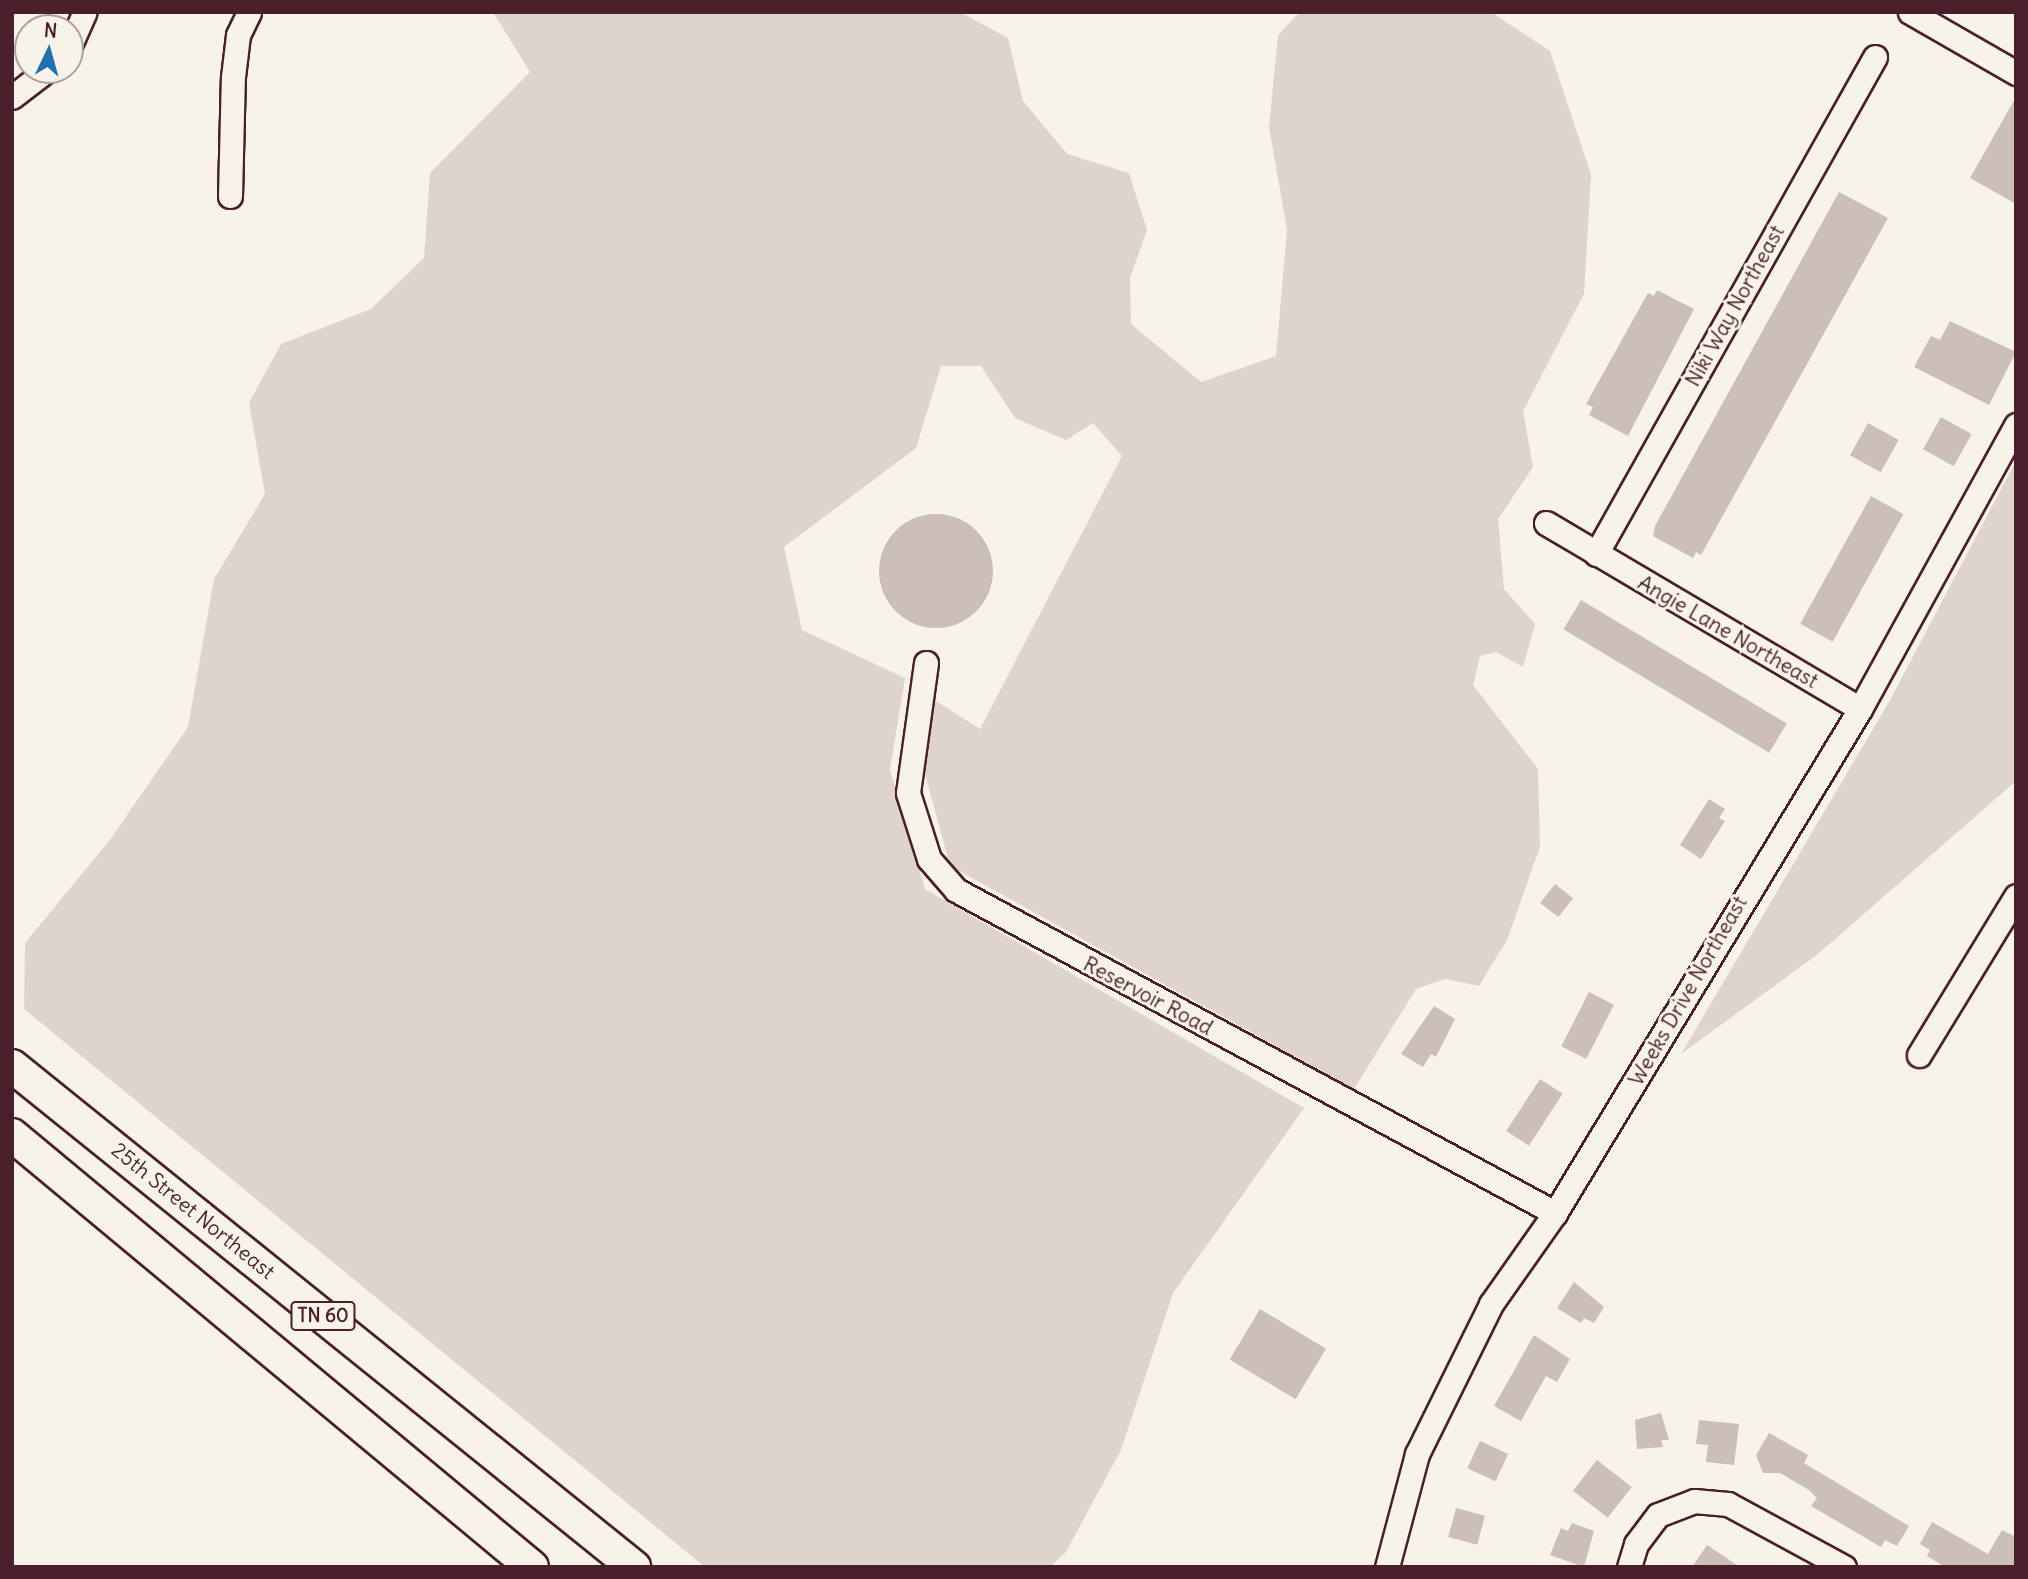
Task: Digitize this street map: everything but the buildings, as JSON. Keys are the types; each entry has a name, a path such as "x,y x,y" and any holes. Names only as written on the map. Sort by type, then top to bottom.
{"highway":[{"name":"25th Street Northeast","path":"12,1066 634,1567"},
{"name":"TN 60","path":"12,1135 532,1567"}],"street":[{"path":"230,196 233,77 239,35 249,12"},
{"path":"1910,12 2016,73"},
{"name":"Niki Way Northeast","path":"1596,554 1875,57"},
{"path":"12,97 29,84"},
{"name":"Weeks Drive Northeast","path":"1387,1567 1417,1454 1450,1378 1491,1304 1555,1213 1860,709 2016,425"},
{"name":"Angie Lane Northeast","path":"1546,523 1860,709"},
{"name":"Reservoir Road","path":"926,663 908,793 929,859 956,890 1555,1213"},
{"path":"1919,1055 2016,896"},
{"path":"1629,1567 1636,1544 1658,1516 1694,1501 1728,1504 1844,1567"}],"shaded area":[{"path":"493,12 960,12 1008,38 1023,101 1067,154 1129,173 1147,230 1130,278 1131,324 1201,382 1276,356 1287,230 1269,127 1278,35 1300,12 1491,12 1550,51 1591,175 1584,294 1523,411 1533,467 1498,519 1504,589 1535,624 1523,667 1496,652 1480,656 1473,685 1538,769 1540,847 1507,940 1479,986 1445,979 1416,989 1354,1089 950,866 923,767 933,699 980,729 1122,456 1093,423 1066,440 1015,418 981,366 941,366 916,448 784,547 802,630 905,678 890,770 925,889 1304,1108 1173,1293 1121,1450 1066,1552 1050,1567 705,1567 24,1009 25,943 109,841 188,727 214,579 265,494 249,403 281,344 371,309 424,258 430,173 530,72"},
{"path":"2016,461 2016,781 1818,954 1681,1054 1889,702"}]}
